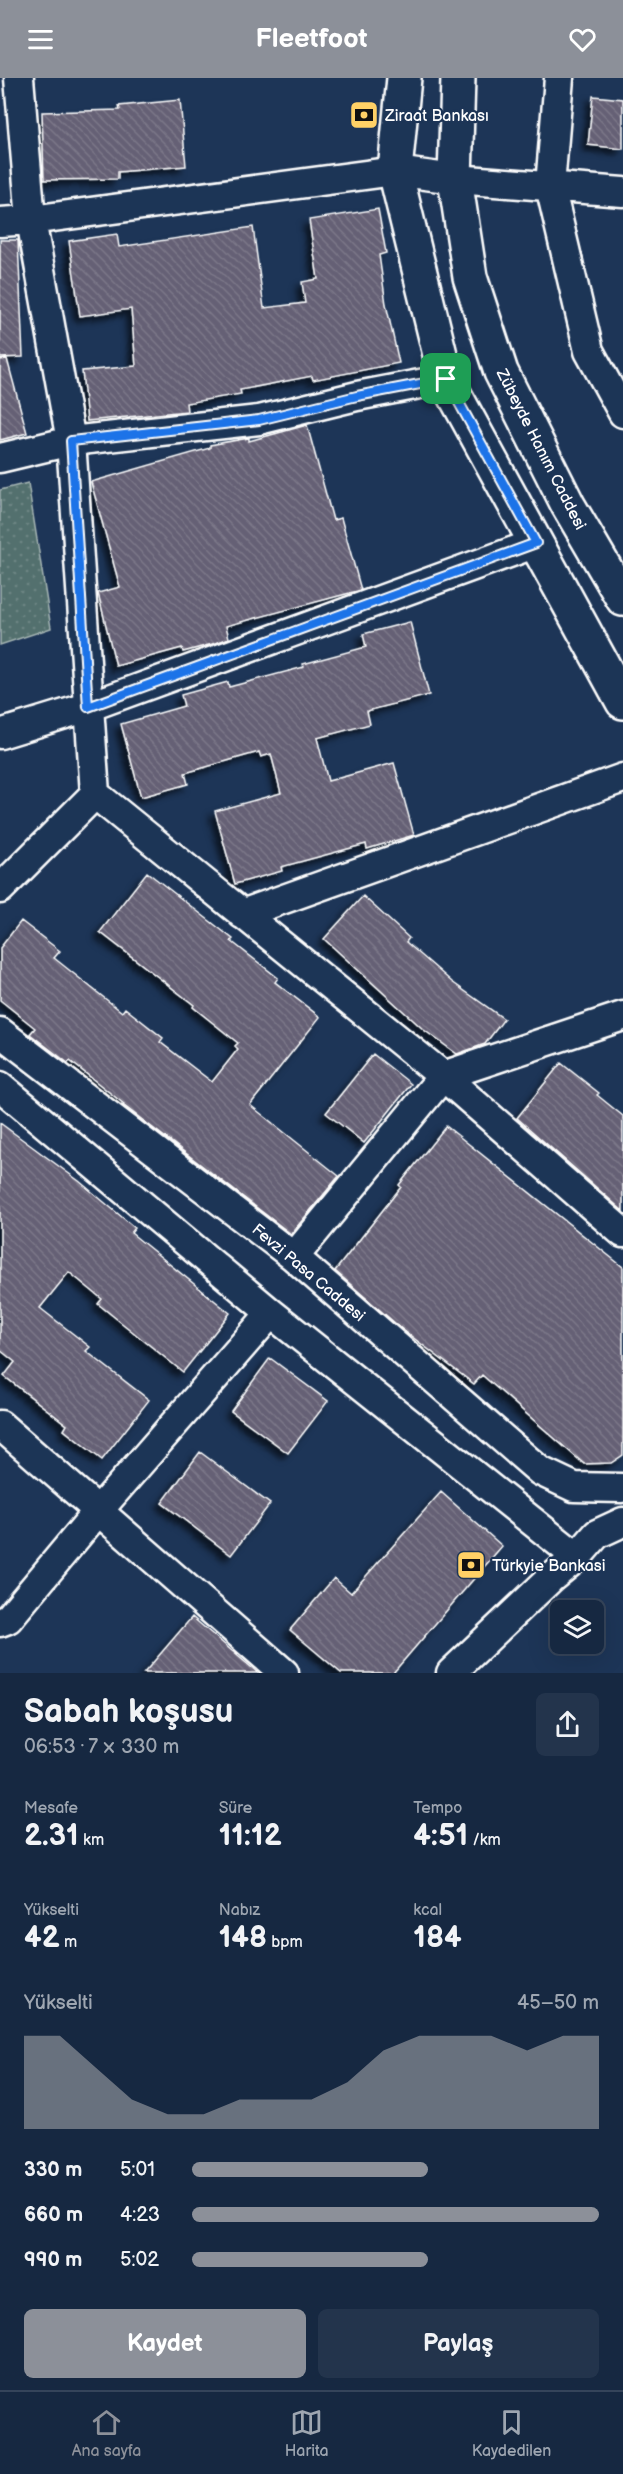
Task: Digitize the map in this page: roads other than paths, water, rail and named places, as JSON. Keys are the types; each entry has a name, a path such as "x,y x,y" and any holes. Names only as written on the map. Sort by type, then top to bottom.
{"main road":[{"path":"404,78 395,171 446,379 623,702"},
{"name":"Zübeyde Hanım Caddesi","path":"458,78 455,179 470,277 501,372 568,505 623,599"}],"street":[{"path":"19,78 31,220 71,441 95,794 443,1076 623,1233"},
{"path":"559,78 550,186 589,351 623,413"},
{"path":"0,222 31,220 395,171 455,179 623,192"},
{"path":"0,459 71,441 259,420 357,396 446,379"},
{"path":"0,734 88,707 536,543"},
{"path":"242,914 623,778"},
{"path":"0,889 95,794"},
{"path":"294,1257 443,1076 623,1016"},
{"name":"Fevzi Pasa Caddesi","path":"0,1032 294,1257 540,1471 574,1487 622,1487"},
{"path":"0,1086 271,1313 577,1557"},
{"path":"0,1622 8,1620 98,1511 271,1313"},
{"path":"0,1425 284,1673"},
{"path":"597,1534 602,1512 622,1487"},
{"path":"451,1673 550,1579 577,1557 597,1534 623,1522"}],"place":[{"name":"Ziraat Bankası","path":"364,115"},
{"name":"Türkyie Bankasi","path":"471,1565"}]}
